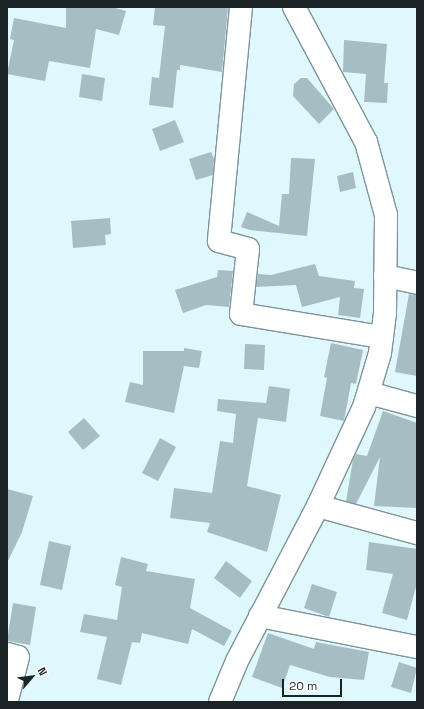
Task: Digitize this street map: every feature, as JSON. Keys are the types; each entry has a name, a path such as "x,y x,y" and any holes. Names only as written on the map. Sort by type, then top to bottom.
{"street":[{"path":"241,7 220,240 248,249 241,314 382,337"},
{"path":"220,702 224,688 260,616 318,506 369,393 382,337 386,215 366,142 294,7"},
{"path":"385,276 417,283"},
{"path":"369,393 417,406"},
{"path":"318,506 417,533"},
{"path":"260,616 417,648"},
{"path":"7,654 18,657 7,700"}],"building":[{"path":"66,7 112,7 126,11 119,35 96,29 90,68 49,61 45,81 7,74 14,40 10,39 14,18 66,28"},
{"path":"155,7 228,7 222,72 180,65 180,70 177,70 173,108 149,105 152,77 159,78 165,26 153,25"},
{"path":"344,40 387,44 384,83 388,83 387,103 364,102 366,74 343,72"},
{"path":"82,74 105,78 102,101 79,97"},
{"path":"301,78 307,78 334,109 319,124 293,96 294,84"},
{"path":"175,120 184,142 160,151 152,129"},
{"path":"211,152 214,159 213,175 196,180 189,159"},
{"path":"291,158 315,159 307,236 250,230 241,227 247,212 279,226 282,194 289,194"},
{"path":"353,172 356,188 340,192 337,176"},
{"path":"110,218 111,234 105,235 106,245 73,248 71,221"},
{"path":"315,264 319,276 355,281 354,288 364,289 360,318 338,315 340,297 302,307 296,285 256,287 258,274 271,275"},
{"path":"218,270 233,271 229,307 206,305 183,313 175,290 217,277"},
{"path":"409,294 417,295 417,376 395,372"},
{"path":"331,343 363,350 356,384 351,383 344,421 320,416 327,378 324,377"},
{"path":"245,344 265,345 264,370 244,369"},
{"path":"184,348 202,351 199,368 184,366 174,413 125,402 130,382 143,385 143,351 184,351"},
{"path":"269,386 290,389 286,422 258,418 247,486 281,495 267,552 207,532 210,523 170,518 174,488 212,493 220,441 233,443 236,414 217,411 218,399 266,403"},
{"path":"383,411 417,423 417,508 374,506 380,457 356,504 346,501 353,460 356,454 367,456"},
{"path":"84,418 100,436 83,450 68,432"},
{"path":"160,438 176,447 158,481 142,473"},
{"path":"7,489 33,496 22,532 7,563"},
{"path":"49,541 71,546 62,590 40,585"},
{"path":"369,542 417,549 417,583 407,620 382,613 393,574 366,570"},
{"path":"121,557 148,564 146,571 195,579 190,608 232,631 224,646 192,629 188,644 142,633 140,643 132,642 121,685 97,679 107,637 80,632 84,614 117,620 122,587 115,585"},
{"path":"226,561 252,581 240,598 214,578"},
{"path":"312,584 337,592 329,617 304,608"},
{"path":"13,603 36,607 30,645 7,641"},
{"path":"268,633 314,649 316,642 369,652 364,680 330,677 290,665 282,688 252,677"},
{"path":"399,662 417,668 411,693 391,687"}]}
